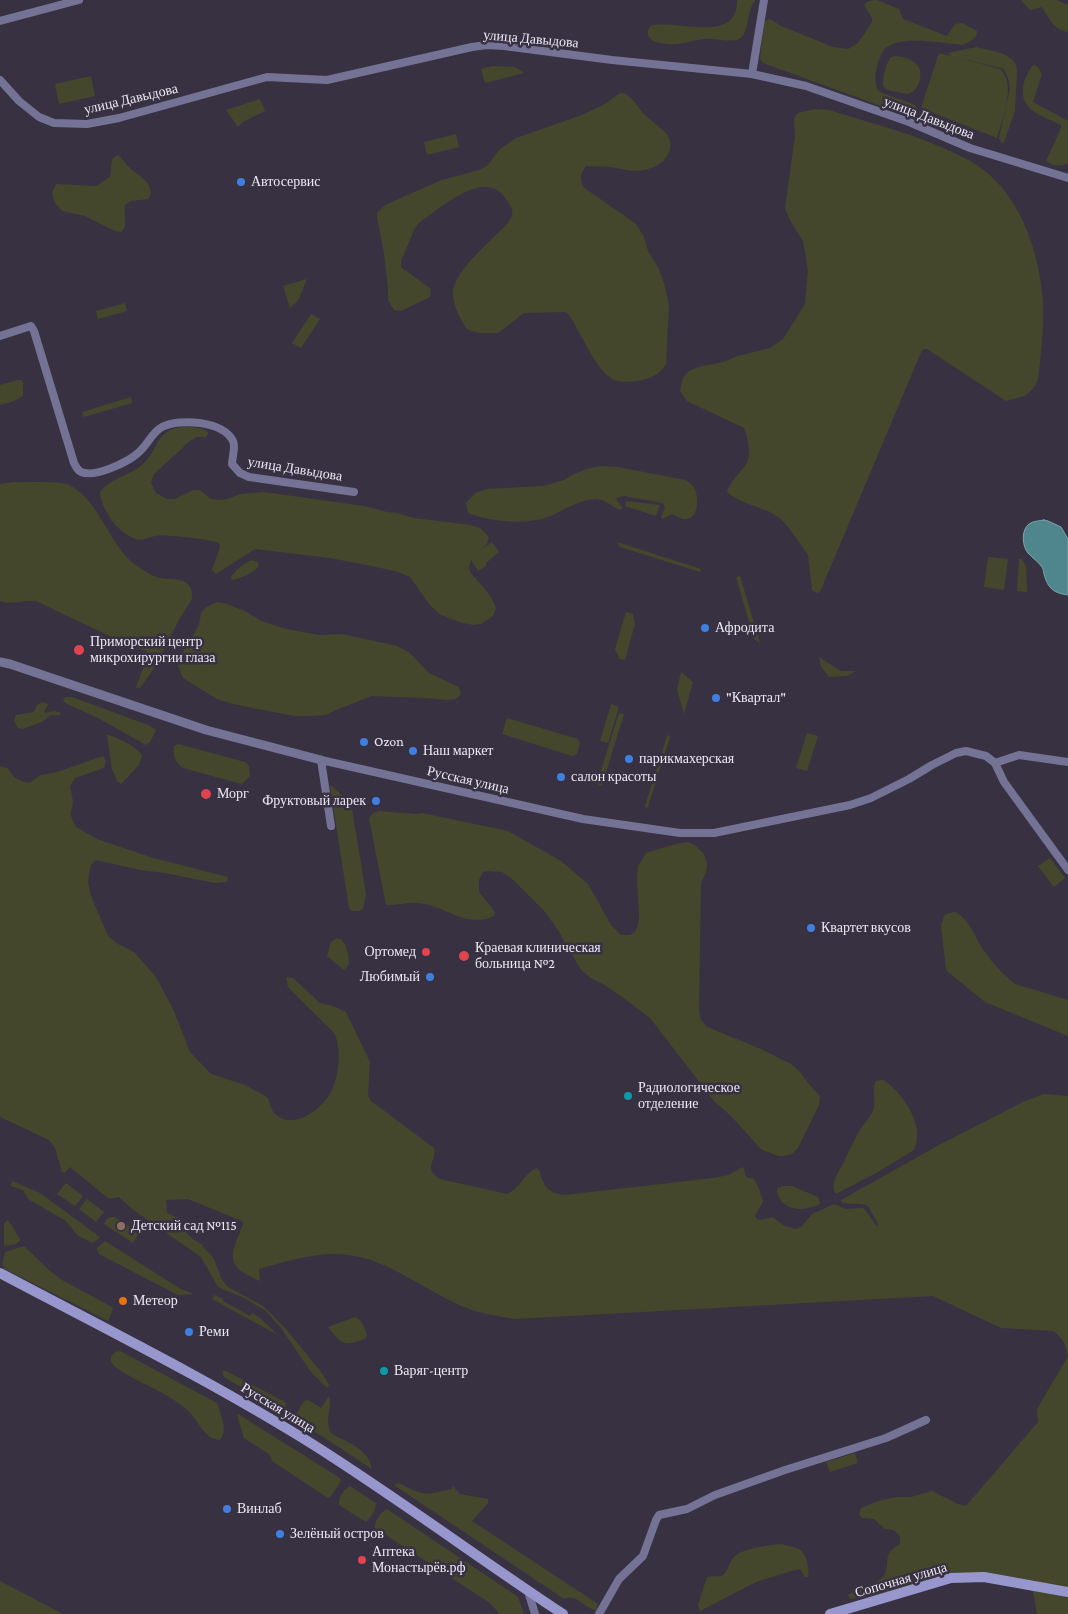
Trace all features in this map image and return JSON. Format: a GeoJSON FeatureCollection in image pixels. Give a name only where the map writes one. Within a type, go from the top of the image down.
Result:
{"type":"FeatureCollection","features":[{"type":"Feature","properties":{"kind":"main road","name":"Русская улица"},"geometry":{"type":"LineString","coordinates":[[0,1273],[221,1389],[261,1413],[368,1481],[563,1614]]}},
{"type":"Feature","properties":{"kind":"main road","name":"Сопочная улица"},"geometry":{"type":"LineString","coordinates":[[830,1614],[951,1578],[984,1577],[1068,1592]]}},
{"type":"Feature","properties":{"kind":"street"},"geometry":{"type":"LineString","coordinates":[[0,21],[79,0]]}},
{"type":"Feature","properties":{"kind":"street"},"geometry":{"type":"LineString","coordinates":[[752,74],[764,0]]}},
{"type":"Feature","properties":{"kind":"street","name":"улица Давыдова"},"geometry":{"type":"LineString","coordinates":[[0,80],[14,97],[39,117],[54,123],[87,124],[119,118],[267,77],[327,80],[487,45],[752,74],[806,86],[909,122],[970,148],[1068,178]]}},
{"type":"Feature","properties":{"kind":"street","name":"улица Давыдова"},"geometry":{"type":"LineString","coordinates":[[0,336],[31,326],[74,463],[78,470],[83,473],[94,474],[134,456],[140,452],[156,431],[163,427],[180,422],[196,422],[220,430],[230,438],[234,448],[232,464],[240,473],[354,492]]}},
{"type":"Feature","properties":{"kind":"street","name":"Русская улица"},"geometry":{"type":"LineString","coordinates":[[0,662],[19,666],[206,730],[321,760],[590,821],[680,833],[708,833],[850,805],[871,798],[950,755],[966,751],[986,756],[994,763]]}},
{"type":"Feature","properties":{"kind":"street"},"geometry":{"type":"LineString","coordinates":[[1068,762],[1019,755],[994,763],[1004,782],[1068,870]]}},
{"type":"Feature","properties":{"kind":"street"},"geometry":{"type":"LineString","coordinates":[[321,760],[331,826]]}},
{"type":"Feature","properties":{"kind":"street"},"geometry":{"type":"LineString","coordinates":[[599,1614],[619,1579],[643,1556],[659,1515],[687,1509],[715,1495],[882,1439],[926,1420]]}},
{"type":"Feature","properties":{"kind":"street"},"geometry":{"type":"LineString","coordinates":[[528,1591],[535,1614]]}},
{"type":"Feature","properties":{"kind":"shaded area"},"geometry":{"type":"Polygon","coordinates":[[[737,0],[755,0],[750,10],[746,30],[739,39],[732,41],[704,39],[673,44],[656,42],[648,36],[650,26],[661,24],[704,27],[717,26],[727,22],[735,14],[737,0]]]}},
{"type":"Feature","properties":{"kind":"shaded area"},"geometry":{"type":"Polygon","coordinates":[[[874,0],[899,9],[903,19],[947,36],[955,24],[962,23],[977,31],[974,39],[962,45],[911,41],[895,43],[883,51],[876,69],[877,87],[882,93],[915,105],[919,114],[914,118],[763,63],[760,59],[764,22],[770,19],[781,26],[833,47],[848,49],[858,43],[872,22],[872,18],[864,5],[874,0]]]}},
{"type":"Feature","properties":{"kind":"shaded area"},"geometry":{"type":"Polygon","coordinates":[[[1021,0],[1057,0],[1068,5],[1068,32],[1058,29],[1041,7],[1029,9],[1021,0]]]}},
{"type":"Feature","properties":{"kind":"shaded area"},"geometry":{"type":"Polygon","coordinates":[[[976,47],[994,51],[1006,56],[1015,63],[1017,69],[1015,111],[1004,142],[1002,143],[999,138],[1004,114],[997,138],[921,108],[939,53],[951,56],[948,53],[976,47]],[[956,57],[1000,69],[1005,76],[1007,84],[1006,105],[1010,89],[1004,69],[956,57]]]}},
{"type":"Feature","properties":{"kind":"shaded area"},"geometry":{"type":"Polygon","coordinates":[[[895,56],[912,60],[919,67],[918,85],[915,90],[908,94],[887,90],[883,86],[887,65],[890,58],[895,56]]]}},
{"type":"Feature","properties":{"kind":"shaded area"},"geometry":{"type":"Polygon","coordinates":[[[1033,65],[1037,66],[1042,74],[1033,102],[1068,121],[1068,163],[1066,164],[1054,165],[1046,161],[1061,125],[1032,110],[1024,99],[1024,82],[1033,65]]]}},
{"type":"Feature","properties":{"kind":"shaded area"},"geometry":{"type":"Polygon","coordinates":[[[493,66],[515,67],[524,73],[485,83],[481,69],[493,66]]]}},
{"type":"Feature","properties":{"kind":"shaded area"},"geometry":{"type":"Polygon","coordinates":[[[91,76],[95,96],[59,104],[55,84],[91,76]]]}},
{"type":"Feature","properties":{"kind":"shaded area"},"geometry":{"type":"Polygon","coordinates":[[[620,93],[631,98],[645,115],[665,132],[670,143],[668,154],[656,166],[640,171],[586,166],[581,176],[581,181],[583,187],[636,224],[644,237],[648,251],[658,267],[669,305],[666,364],[657,374],[637,381],[622,382],[611,378],[599,366],[571,318],[565,312],[524,313],[498,333],[480,333],[468,330],[455,307],[453,291],[456,282],[468,264],[508,223],[512,216],[512,208],[506,199],[497,190],[487,187],[463,193],[420,222],[415,228],[401,261],[401,267],[431,289],[430,297],[401,311],[394,310],[388,300],[384,253],[377,217],[377,213],[385,205],[442,180],[479,170],[487,166],[500,149],[516,138],[582,115],[605,104],[620,93]]]}},
{"type":"Feature","properties":{"kind":"shaded area"},"geometry":{"type":"Polygon","coordinates":[[[260,99],[265,111],[243,122],[238,127],[226,110],[260,99]]]}},
{"type":"Feature","properties":{"kind":"shaded area"},"geometry":{"type":"Polygon","coordinates":[[[815,109],[829,110],[937,145],[972,162],[988,174],[1003,188],[1024,224],[1032,243],[1037,263],[1043,303],[1038,379],[1029,393],[1022,397],[1006,401],[927,349],[922,350],[820,592],[816,593],[812,590],[808,555],[789,528],[781,519],[770,512],[741,501],[727,491],[749,457],[749,448],[744,428],[687,401],[680,391],[683,378],[689,371],[770,348],[783,339],[805,304],[808,270],[803,241],[785,209],[795,136],[794,119],[798,113],[815,109]]]}},
{"type":"Feature","properties":{"kind":"shaded area"},"geometry":{"type":"Polygon","coordinates":[[[456,134],[459,147],[427,155],[424,142],[456,134]]]}},
{"type":"Feature","properties":{"kind":"shaded area"},"geometry":{"type":"Polygon","coordinates":[[[118,155],[147,183],[151,190],[151,195],[148,199],[131,201],[125,205],[125,227],[121,232],[115,231],[85,216],[62,211],[55,203],[52,193],[56,184],[96,186],[110,177],[112,159],[118,155]]]}},
{"type":"Feature","properties":{"kind":"shaded area"},"geometry":{"type":"Polygon","coordinates":[[[307,279],[298,301],[290,308],[283,286],[307,279]]]}},
{"type":"Feature","properties":{"kind":"shaded area"},"geometry":{"type":"Polygon","coordinates":[[[125,303],[127,311],[98,319],[96,311],[125,303]]]}},
{"type":"Feature","properties":{"kind":"shaded area"},"geometry":{"type":"Polygon","coordinates":[[[311,314],[320,319],[301,348],[292,343],[311,314]]]}},
{"type":"Feature","properties":{"kind":"shaded area"},"geometry":{"type":"Polygon","coordinates":[[[18,380],[23,382],[23,396],[0,405],[0,385],[18,380]]]}},
{"type":"Feature","properties":{"kind":"shaded area"},"geometry":{"type":"Polygon","coordinates":[[[131,397],[132,403],[84,417],[82,412],[131,397]]]}},
{"type":"Feature","properties":{"kind":"shaded area"},"geometry":{"type":"Polygon","coordinates":[[[180,427],[198,428],[205,430],[208,434],[206,437],[197,437],[190,441],[154,474],[151,483],[156,493],[167,499],[175,499],[194,490],[200,490],[211,499],[219,500],[241,494],[264,492],[364,506],[414,518],[480,528],[489,537],[487,544],[480,550],[492,542],[499,552],[486,563],[486,566],[478,571],[471,560],[469,567],[470,572],[489,594],[494,603],[496,608],[493,616],[481,624],[474,625],[462,623],[439,614],[429,604],[410,577],[395,571],[330,558],[255,549],[216,574],[212,570],[220,547],[217,542],[176,536],[155,536],[141,540],[123,532],[107,513],[100,492],[110,483],[135,470],[145,462],[161,437],[180,427]]]}},
{"type":"Feature","properties":{"kind":"shaded area"},"geometry":{"type":"Polygon","coordinates":[[[602,466],[618,467],[685,480],[692,485],[696,492],[696,510],[687,519],[672,514],[662,519],[665,507],[663,503],[624,496],[616,499],[622,507],[621,510],[603,500],[591,499],[533,521],[511,522],[488,519],[468,513],[466,503],[475,493],[487,489],[543,486],[564,480],[590,468],[602,466]]]}},
{"type":"Feature","properties":{"kind":"shaded area"},"geometry":{"type":"Polygon","coordinates":[[[52,482],[71,486],[89,501],[117,544],[133,563],[156,577],[180,580],[189,585],[192,591],[192,599],[155,667],[140,688],[136,687],[148,652],[118,640],[36,601],[9,603],[0,601],[0,484],[52,482]]]}},
{"type":"Feature","properties":{"kind":"shaded area"},"geometry":{"type":"Polygon","coordinates":[[[626,501],[660,505],[656,516],[625,506],[626,501]]]}},
{"type":"Feature","properties":{"kind":"shaded area"},"geometry":{"type":"Polygon","coordinates":[[[1044,520],[1061,527],[1068,539],[1068,595],[1059,593],[1050,587],[1042,567],[1028,553],[1024,546],[1023,538],[1026,527],[1032,522],[1044,520]]]}},
{"type":"Feature","properties":{"kind":"shaded area"},"geometry":{"type":"Polygon","coordinates":[[[617,542],[701,569],[700,572],[620,547],[617,542]]]}},
{"type":"Feature","properties":{"kind":"shaded area"},"geometry":{"type":"Polygon","coordinates":[[[988,557],[1008,559],[1004,590],[984,587],[988,557]]]}},
{"type":"Feature","properties":{"kind":"shaded area"},"geometry":{"type":"Polygon","coordinates":[[[1019,559],[1022,559],[1026,566],[1027,592],[1017,591],[1019,559]]]}},
{"type":"Feature","properties":{"kind":"shaded area"},"geometry":{"type":"Polygon","coordinates":[[[252,560],[258,562],[259,566],[246,575],[232,580],[231,577],[238,569],[252,560]]]}},
{"type":"Feature","properties":{"kind":"shaded area"},"geometry":{"type":"Polygon","coordinates":[[[740,576],[760,643],[754,639],[736,577],[740,576]]]}},
{"type":"Feature","properties":{"kind":"shaded area"},"geometry":{"type":"Polygon","coordinates":[[[217,602],[227,604],[247,612],[261,621],[286,629],[319,635],[342,634],[397,646],[410,653],[429,673],[459,687],[461,694],[456,699],[447,700],[372,696],[326,715],[312,716],[294,716],[217,699],[183,678],[178,666],[180,658],[199,625],[201,613],[205,608],[217,602]]]}},
{"type":"Feature","properties":{"kind":"shaded area"},"geometry":{"type":"Polygon","coordinates":[[[626,612],[633,614],[635,624],[625,660],[620,659],[615,649],[626,612]]]}},
{"type":"Feature","properties":{"kind":"shaded area"},"geometry":{"type":"Polygon","coordinates":[[[819,657],[841,671],[856,671],[847,676],[829,677],[821,667],[819,657]]]}},
{"type":"Feature","properties":{"kind":"shaded area"},"geometry":{"type":"Polygon","coordinates":[[[681,672],[693,682],[684,714],[677,690],[681,672]]]}},
{"type":"Feature","properties":{"kind":"shaded area"},"geometry":{"type":"Polygon","coordinates":[[[65,697],[72,697],[148,725],[156,730],[150,742],[146,745],[98,718],[65,703],[63,699],[65,697]]]}},
{"type":"Feature","properties":{"kind":"shaded area"},"geometry":{"type":"Polygon","coordinates":[[[43,702],[48,704],[45,713],[54,711],[59,712],[61,715],[50,715],[42,722],[22,729],[18,728],[14,721],[16,715],[34,712],[37,705],[43,702]]]}},
{"type":"Feature","properties":{"kind":"shaded area"},"geometry":{"type":"Polygon","coordinates":[[[611,704],[619,707],[608,743],[600,741],[611,704]]]}},
{"type":"Feature","properties":{"kind":"shaded area"},"geometry":{"type":"Polygon","coordinates":[[[619,713],[624,714],[602,785],[600,786],[597,783],[619,713]]]}},
{"type":"Feature","properties":{"kind":"shaded area"},"geometry":{"type":"Polygon","coordinates":[[[507,718],[578,739],[580,743],[577,754],[572,756],[502,734],[507,718]]]}},
{"type":"Feature","properties":{"kind":"shaded area"},"geometry":{"type":"Polygon","coordinates":[[[807,733],[818,736],[807,771],[796,768],[807,733]]]}},
{"type":"Feature","properties":{"kind":"shaded area"},"geometry":{"type":"Polygon","coordinates":[[[107,735],[137,749],[142,756],[139,765],[121,784],[117,781],[112,769],[107,735]]]}},
{"type":"Feature","properties":{"kind":"shaded area"},"geometry":{"type":"Polygon","coordinates":[[[669,735],[670,737],[648,807],[646,808],[645,806],[667,736],[669,735]]]}},
{"type":"Feature","properties":{"kind":"shaded area"},"geometry":{"type":"Polygon","coordinates":[[[178,744],[245,762],[249,766],[250,776],[242,784],[183,768],[178,764],[174,756],[174,746],[178,744]]]}},
{"type":"Feature","properties":{"kind":"shaded area"},"geometry":{"type":"Polygon","coordinates":[[[103,756],[106,761],[104,768],[75,778],[70,786],[73,803],[70,814],[76,827],[97,839],[153,858],[228,877],[227,882],[215,883],[96,860],[91,865],[89,873],[88,883],[91,896],[108,936],[118,944],[134,952],[156,977],[173,1009],[190,1052],[211,1074],[245,1085],[267,1097],[273,1112],[282,1119],[298,1119],[314,1111],[326,1099],[334,1086],[339,1054],[338,1046],[334,1033],[288,987],[286,977],[293,978],[320,1003],[346,1012],[370,1062],[368,1095],[371,1101],[434,1148],[431,1168],[440,1179],[507,1194],[512,1192],[529,1173],[537,1168],[548,1189],[554,1193],[565,1195],[713,1178],[729,1175],[743,1167],[746,1177],[754,1179],[763,1201],[755,1216],[757,1219],[773,1217],[783,1225],[795,1229],[801,1227],[812,1214],[834,1204],[846,1209],[863,1208],[877,1227],[878,1224],[868,1206],[842,1203],[841,1200],[939,1145],[1023,1102],[1044,1094],[1068,1096],[1068,1356],[1064,1342],[1054,1331],[1001,1328],[933,1296],[515,1319],[466,1308],[392,1269],[349,1255],[326,1254],[292,1260],[259,1269],[260,1281],[240,1270],[233,1258],[235,1244],[243,1224],[242,1221],[188,1199],[166,1200],[167,1213],[182,1219],[186,1232],[203,1245],[213,1257],[222,1280],[228,1287],[263,1306],[286,1329],[321,1372],[329,1385],[327,1388],[311,1372],[281,1328],[266,1311],[244,1298],[218,1287],[201,1257],[132,1209],[119,1197],[109,1199],[70,1167],[65,1173],[62,1172],[55,1148],[49,1140],[0,1117],[0,766],[7,768],[15,778],[29,783],[41,775],[57,772],[103,756]]]}},
{"type":"Feature","properties":{"kind":"shaded area"},"geometry":{"type":"Polygon","coordinates":[[[331,785],[351,803],[366,894],[363,909],[359,911],[351,911],[349,908],[331,785]]]}},
{"type":"Feature","properties":{"kind":"shaded area"},"geometry":{"type":"Polygon","coordinates":[[[379,811],[422,813],[508,831],[561,861],[588,884],[611,925],[621,935],[630,935],[635,932],[638,925],[638,866],[646,853],[688,842],[695,845],[704,854],[707,864],[701,883],[699,1011],[701,1020],[707,1027],[761,1049],[791,1064],[820,1096],[819,1105],[798,1148],[792,1154],[784,1156],[762,1150],[731,1116],[714,1101],[650,1018],[581,970],[558,930],[545,912],[511,878],[502,872],[483,872],[479,880],[479,892],[495,912],[494,916],[484,919],[464,918],[418,903],[386,905],[369,818],[373,813],[379,811]]]}},
{"type":"Feature","properties":{"kind":"shaded area"},"geometry":{"type":"Polygon","coordinates":[[[1050,858],[1065,878],[1054,887],[1038,866],[1050,858]]]}},
{"type":"Feature","properties":{"kind":"shaded area"},"geometry":{"type":"Polygon","coordinates":[[[955,912],[965,919],[981,947],[1015,984],[1068,1000],[1068,1036],[985,1002],[948,972],[946,969],[941,925],[945,914],[955,912]]]}},
{"type":"Feature","properties":{"kind":"shaded area"},"geometry":{"type":"Polygon","coordinates":[[[337,938],[343,941],[348,954],[349,964],[344,970],[327,956],[331,942],[337,938]]]}},
{"type":"Feature","properties":{"kind":"shaded area"},"geometry":{"type":"Polygon","coordinates":[[[883,1080],[902,1097],[912,1114],[917,1130],[914,1150],[836,1194],[834,1182],[857,1135],[873,1111],[876,1081],[883,1080]]]}},
{"type":"Feature","properties":{"kind":"shaded area"},"geometry":{"type":"Polygon","coordinates":[[[12,1181],[40,1193],[100,1237],[93,1243],[78,1236],[66,1221],[28,1199],[23,1190],[11,1186],[12,1181]]]}},
{"type":"Feature","properties":{"kind":"shaded area"},"geometry":{"type":"Polygon","coordinates":[[[66,1183],[83,1196],[75,1206],[57,1194],[66,1183]]]}},
{"type":"Feature","properties":{"kind":"shaded area"},"geometry":{"type":"Polygon","coordinates":[[[792,1186],[818,1197],[820,1203],[803,1209],[790,1207],[780,1200],[777,1192],[777,1188],[792,1186]]]}},
{"type":"Feature","properties":{"kind":"shaded area"},"geometry":{"type":"Polygon","coordinates":[[[87,1199],[104,1212],[96,1222],[79,1209],[87,1199]]]}},
{"type":"Feature","properties":{"kind":"shaded area"},"geometry":{"type":"Polygon","coordinates":[[[111,1217],[115,1217],[139,1233],[133,1243],[104,1224],[111,1217]]]}},
{"type":"Feature","properties":{"kind":"shaded area"},"geometry":{"type":"Polygon","coordinates":[[[8,1220],[20,1241],[16,1244],[4,1246],[4,1223],[8,1220]]]}},
{"type":"Feature","properties":{"kind":"shaded area"},"geometry":{"type":"Polygon","coordinates":[[[105,1241],[179,1288],[194,1294],[178,1295],[99,1254],[97,1248],[105,1241]]]}},
{"type":"Feature","properties":{"kind":"shaded area"},"geometry":{"type":"Polygon","coordinates":[[[24,1246],[62,1280],[112,1307],[113,1309],[108,1321],[5,1269],[2,1265],[5,1252],[24,1246]]]}},
{"type":"Feature","properties":{"kind":"shaded area"},"geometry":{"type":"Polygon","coordinates":[[[214,1295],[250,1316],[252,1313],[260,1318],[276,1334],[212,1299],[214,1295]]]}},
{"type":"Feature","properties":{"kind":"shaded area"},"geometry":{"type":"Polygon","coordinates":[[[355,1317],[363,1325],[367,1335],[366,1338],[353,1343],[344,1343],[328,1327],[355,1317]]]}},
{"type":"Feature","properties":{"kind":"shaded area"},"geometry":{"type":"Polygon","coordinates":[[[120,1351],[217,1403],[224,1427],[223,1436],[220,1440],[214,1439],[205,1433],[191,1414],[179,1403],[114,1366],[111,1362],[111,1356],[115,1352],[120,1351]]]}},
{"type":"Feature","properties":{"kind":"shaded area"},"geometry":{"type":"Polygon","coordinates":[[[1068,1356],[1068,1614],[1037,1614],[1031,1588],[1025,1583],[1003,1576],[975,1573],[943,1575],[899,1590],[850,1599],[848,1595],[875,1583],[883,1577],[890,1552],[900,1544],[900,1537],[894,1530],[885,1529],[874,1519],[862,1518],[859,1514],[861,1508],[878,1501],[896,1497],[911,1497],[932,1491],[966,1506],[1038,1422],[1037,1409],[1068,1356]]]}},
{"type":"Feature","properties":{"kind":"shaded area"},"geometry":{"type":"Polygon","coordinates":[[[222,1371],[226,1371],[285,1402],[286,1407],[284,1411],[280,1411],[224,1377],[222,1371]]]}},
{"type":"Feature","properties":{"kind":"shaded area"},"geometry":{"type":"Polygon","coordinates":[[[329,1396],[329,1429],[332,1434],[362,1451],[367,1456],[372,1469],[294,1418],[304,1401],[308,1400],[321,1408],[329,1396]]]}},
{"type":"Feature","properties":{"kind":"shaded area"},"geometry":{"type":"Polygon","coordinates":[[[238,1414],[340,1478],[341,1481],[331,1496],[328,1498],[272,1461],[269,1454],[244,1438],[238,1414]]]}},
{"type":"Feature","properties":{"kind":"shaded area"},"geometry":{"type":"Polygon","coordinates":[[[855,1453],[858,1463],[830,1472],[826,1462],[855,1453]]]}},
{"type":"Feature","properties":{"kind":"shaded area"},"geometry":{"type":"Polygon","coordinates":[[[399,1483],[425,1494],[452,1489],[453,1486],[460,1494],[488,1499],[488,1503],[472,1521],[598,1604],[596,1610],[573,1598],[564,1599],[394,1485],[399,1483]]]}},
{"type":"Feature","properties":{"kind":"shaded area"},"geometry":{"type":"Polygon","coordinates":[[[350,1486],[376,1503],[373,1514],[366,1522],[339,1505],[342,1494],[350,1486]]]}},
{"type":"Feature","properties":{"kind":"shaded area"},"geometry":{"type":"Polygon","coordinates":[[[387,1509],[518,1597],[524,1614],[500,1614],[490,1603],[375,1528],[378,1517],[387,1509]]]}},
{"type":"Feature","properties":{"kind":"shaded area"},"geometry":{"type":"Polygon","coordinates":[[[782,1544],[799,1549],[804,1554],[807,1562],[808,1577],[805,1577],[801,1570],[798,1569],[756,1582],[700,1611],[698,1605],[707,1577],[723,1575],[733,1558],[742,1552],[782,1544]]]}},
{"type":"Feature","properties":{"kind":"shaded area"},"geometry":{"type":"Polygon","coordinates":[[[0,1581],[63,1614],[0,1614],[0,1581]]]}},
{"type":"Feature","properties":{"kind":"place","name":"Автосервис"},"geometry":{"type":"Point","coordinates":[241,182]}},
{"type":"Feature","properties":{"kind":"place","name":"Афродита"},"geometry":{"type":"Point","coordinates":[705,628]}},
{"type":"Feature","properties":{"kind":"place","name":"Приморский центр микрохирургии глаза"},"geometry":{"type":"Point","coordinates":[79,650]}},
{"type":"Feature","properties":{"kind":"place","name":"\"Квартал\""},"geometry":{"type":"Point","coordinates":[716,698]}},
{"type":"Feature","properties":{"kind":"place","name":"Ozon"},"geometry":{"type":"Point","coordinates":[364,742]}},
{"type":"Feature","properties":{"kind":"place","name":"Наш маркет"},"geometry":{"type":"Point","coordinates":[413,751]}},
{"type":"Feature","properties":{"kind":"place","name":"парикмахерская"},"geometry":{"type":"Point","coordinates":[629,759]}},
{"type":"Feature","properties":{"kind":"place","name":"салон красоты"},"geometry":{"type":"Point","coordinates":[561,777]}},
{"type":"Feature","properties":{"kind":"place","name":"Морг"},"geometry":{"type":"Point","coordinates":[206,794]}},
{"type":"Feature","properties":{"kind":"place","name":"Фруктовый ларек"},"geometry":{"type":"Point","coordinates":[376,801]}},
{"type":"Feature","properties":{"kind":"place","name":"Квартет вкусов"},"geometry":{"type":"Point","coordinates":[811,928]}},
{"type":"Feature","properties":{"kind":"place","name":"Ортомед"},"geometry":{"type":"Point","coordinates":[426,952]}},
{"type":"Feature","properties":{"kind":"place","name":"Краевая клиническая больница №2"},"geometry":{"type":"Point","coordinates":[464,956]}},
{"type":"Feature","properties":{"kind":"place","name":"Любимый"},"geometry":{"type":"Point","coordinates":[430,977]}},
{"type":"Feature","properties":{"kind":"place","name":"Радиологическое отделение"},"geometry":{"type":"Point","coordinates":[628,1096]}},
{"type":"Feature","properties":{"kind":"place","name":"Детский сад №115"},"geometry":{"type":"Point","coordinates":[121,1226]}},
{"type":"Feature","properties":{"kind":"place","name":"Метеор"},"geometry":{"type":"Point","coordinates":[123,1301]}},
{"type":"Feature","properties":{"kind":"place","name":"Реми"},"geometry":{"type":"Point","coordinates":[189,1332]}},
{"type":"Feature","properties":{"kind":"place","name":"Варяг-центр"},"geometry":{"type":"Point","coordinates":[384,1371]}},
{"type":"Feature","properties":{"kind":"place","name":"Винлаб"},"geometry":{"type":"Point","coordinates":[227,1509]}},
{"type":"Feature","properties":{"kind":"place","name":"Зелёный остров"},"geometry":{"type":"Point","coordinates":[280,1534]}},
{"type":"Feature","properties":{"kind":"place","name":"Аптека Монастырёв.рф"},"geometry":{"type":"Point","coordinates":[362,1560]}}]}
